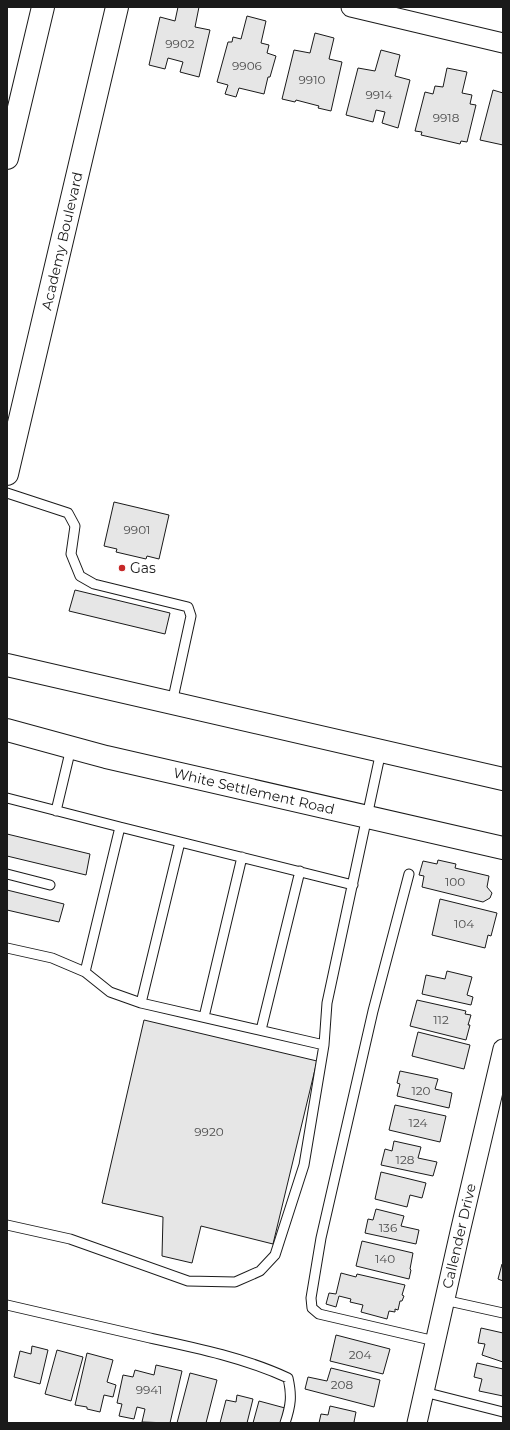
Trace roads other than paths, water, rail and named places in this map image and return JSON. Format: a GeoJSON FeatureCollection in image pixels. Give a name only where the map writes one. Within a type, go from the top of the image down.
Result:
{"type":"FeatureCollection","features":[{"type":"Feature","properties":{"kind":"main road"},"geometry":{"type":"LineString","coordinates":[[7,158],[43,7]]}},
{"type":"Feature","properties":{"kind":"main road","name":"Academy Boulevard"},"geometry":{"type":"LineString","coordinates":[[7,474],[117,7]]}},
{"type":"Feature","properties":{"kind":"main road"},"geometry":{"type":"LineString","coordinates":[[7,665],[503,779]]}},
{"type":"Feature","properties":{"kind":"main road","name":"White Settlement Road"},"geometry":{"type":"LineString","coordinates":[[7,730],[106,757],[503,848]]}},
{"type":"Feature","properties":{"kind":"street"},"geometry":{"type":"LineString","coordinates":[[351,7],[503,43]]}},
{"type":"Feature","properties":{"kind":"street","name":"Callender Drive"},"geometry":{"type":"LineString","coordinates":[[417,1423],[444,1300],[503,1049]]}},
{"type":"Feature","properties":{"kind":"lane"},"geometry":{"type":"LineString","coordinates":[[7,492],[68,513],[75,526],[71,554],[80,576],[89,582],[188,607],[192,616],[172,703]]}},
{"type":"Feature","properties":{"kind":"lane"},"geometry":{"type":"LineString","coordinates":[[56,810],[71,748]]}},
{"type":"Feature","properties":{"kind":"lane"},"geometry":{"type":"LineString","coordinates":[[7,1225],[70,1239],[188,1281],[234,1282],[260,1271],[275,1255],[304,1165],[324,1045],[327,1003],[381,751]]}},
{"type":"Feature","properties":{"kind":"lane"},"geometry":{"type":"LineString","coordinates":[[7,798],[353,885]]}},
{"type":"Feature","properties":{"kind":"lane"},"geometry":{"type":"LineString","coordinates":[[85,972],[120,827]]}},
{"type":"Feature","properties":{"kind":"lane"},"geometry":{"type":"LineString","coordinates":[[141,1002],[180,842]]}},
{"type":"Feature","properties":{"kind":"lane"},"geometry":{"type":"LineString","coordinates":[[204,1017],[242,857]]}},
{"type":"Feature","properties":{"kind":"lane"},"geometry":{"type":"LineString","coordinates":[[261,1030],[300,871]]}},
{"type":"Feature","properties":{"kind":"lane"},"geometry":{"type":"LineString","coordinates":[[7,874],[50,885]]}},
{"type":"Feature","properties":{"kind":"lane"},"geometry":{"type":"LineString","coordinates":[[409,874],[373,1012],[321,1238],[311,1298],[312,1308],[319,1314],[435,1341]]}},
{"type":"Feature","properties":{"kind":"lane"},"geometry":{"type":"LineString","coordinates":[[7,948],[52,958],[85,972],[110,992],[141,1002],[324,1045]]}},
{"type":"Feature","properties":{"kind":"lane"},"geometry":{"type":"LineString","coordinates":[[444,1300],[503,1313]]}},
{"type":"Feature","properties":{"kind":"lane"},"geometry":{"type":"LineString","coordinates":[[7,1305],[183,1345],[247,1361],[276,1372],[288,1378],[292,1392],[285,1423]]}},
{"type":"Feature","properties":{"kind":"lane"},"geometry":{"type":"LineString","coordinates":[[424,1392],[503,1412]]}},
{"type":"Feature","properties":{"kind":"place","name":"Gas"},"geometry":{"type":"Point","coordinates":[122,568]}}]}
